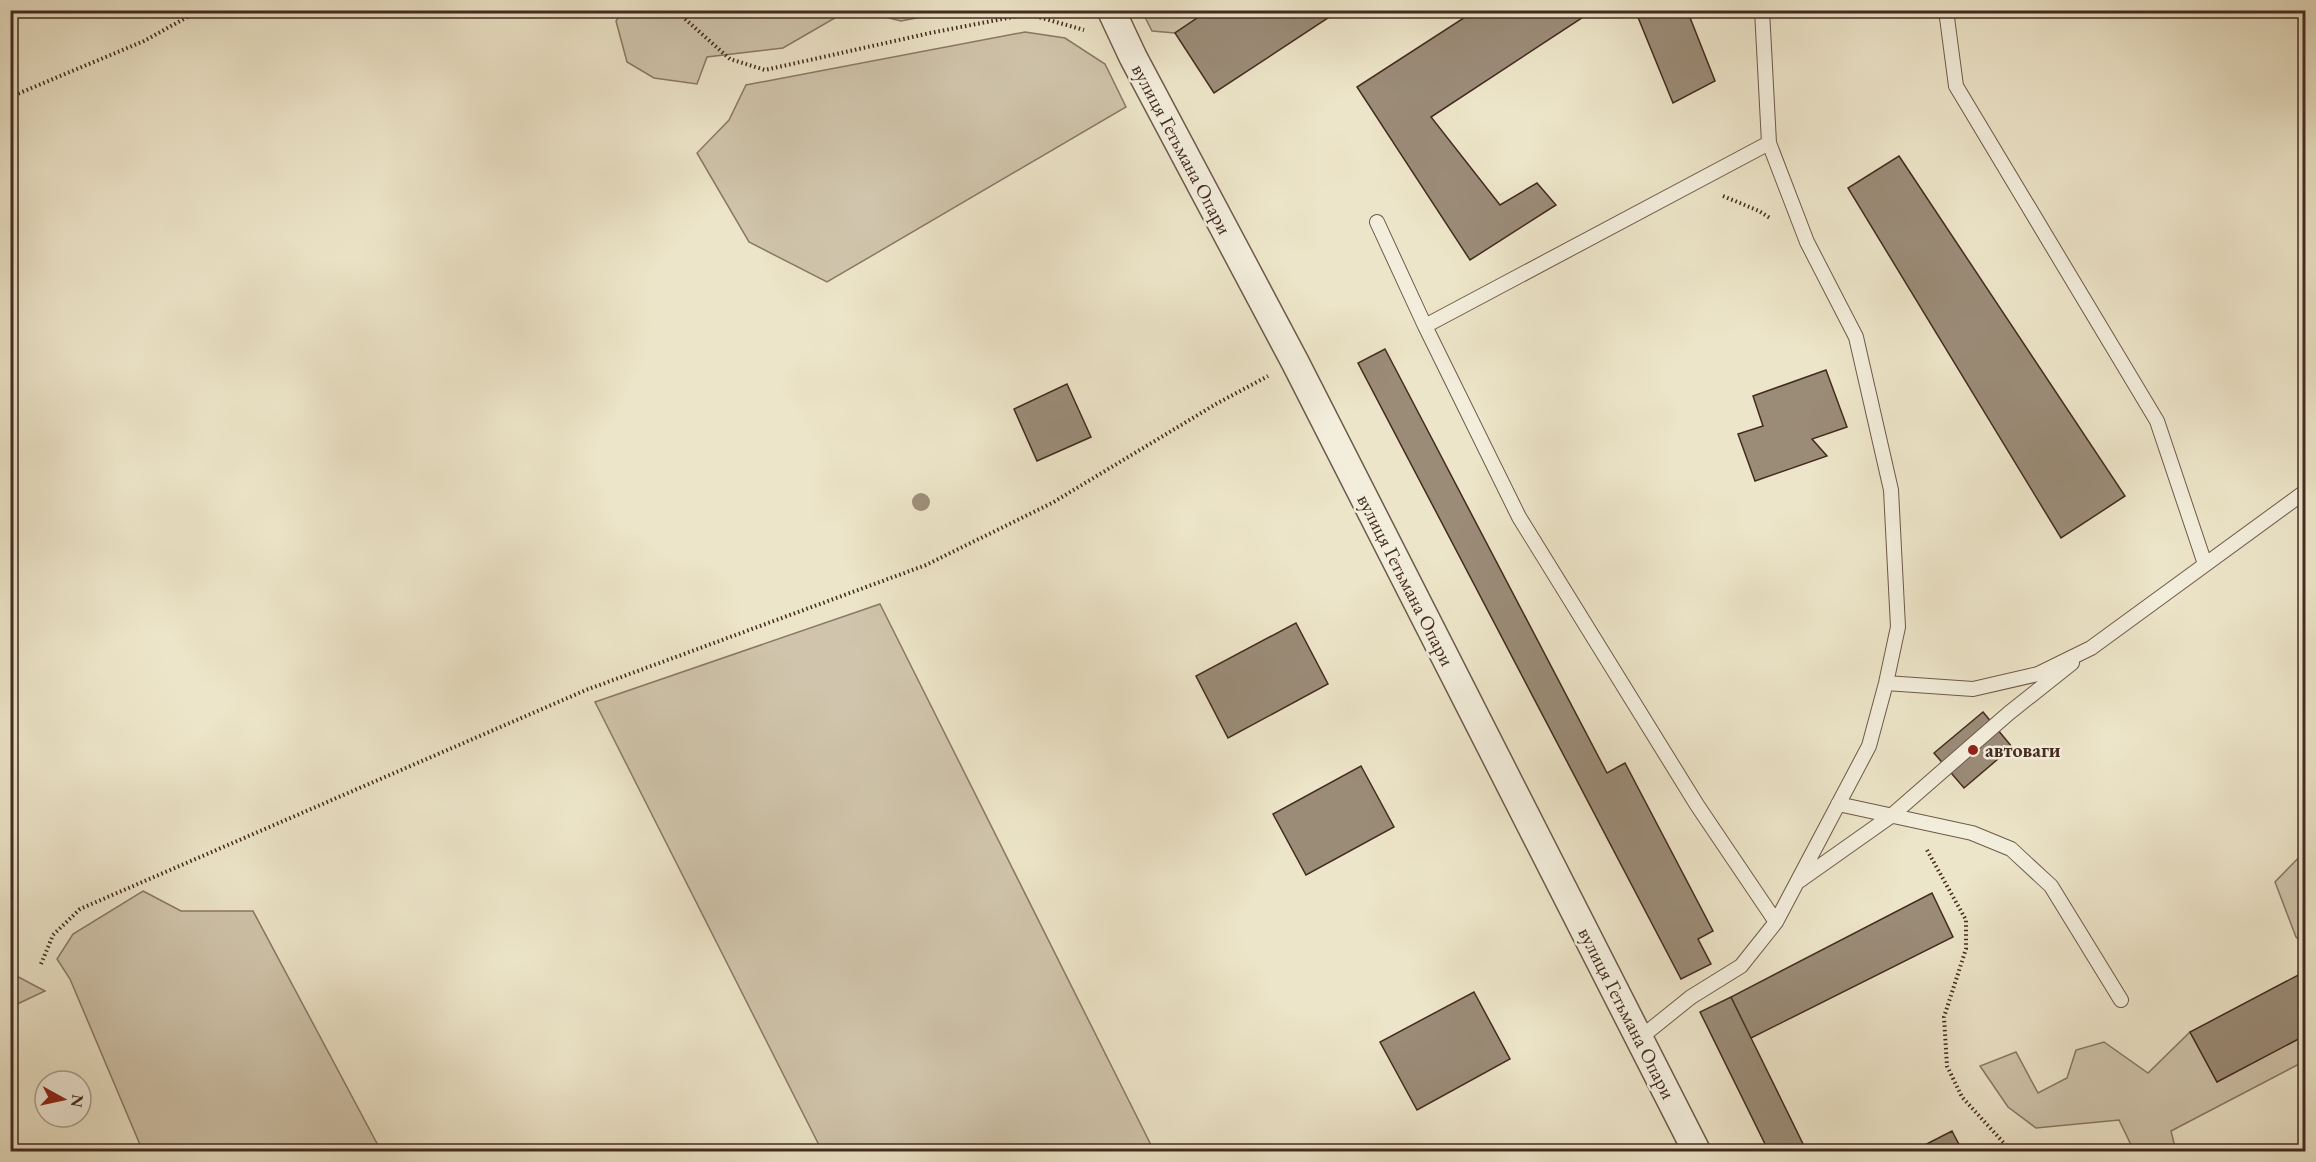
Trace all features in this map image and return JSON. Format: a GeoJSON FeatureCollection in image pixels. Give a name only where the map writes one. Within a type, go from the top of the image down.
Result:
{"type":"FeatureCollection","features":[{"type":"Feature","properties":{"kind":"street","name":"вулиця Гетьмана Опари"},"geometry":{"type":"LineString","coordinates":[[1112,10],[1133,57],[1295,362],[1697,1152]]}},
{"type":"Feature","properties":{"kind":"lane"},"geometry":{"type":"LineString","coordinates":[[1640,1038],[1691,997],[1741,966],[1776,922],[1869,746],[1898,627],[1891,490],[1856,337],[1807,242],[1768,143],[1762,10]]}},
{"type":"Feature","properties":{"kind":"lane"},"geometry":{"type":"LineString","coordinates":[[1946,10],[1956,86],[2157,421],[2205,564]]}},
{"type":"Feature","properties":{"kind":"lane"},"geometry":{"type":"LineString","coordinates":[[1425,326],[1768,143]]}},
{"type":"Feature","properties":{"kind":"lane"},"geometry":{"type":"LineString","coordinates":[[1377,222],[1425,326],[1519,517],[1697,805],[1776,922]]}},
{"type":"Feature","properties":{"kind":"lane"},"geometry":{"type":"LineString","coordinates":[[1797,882],[1891,816],[2009,713],[2091,648],[2306,491]]}},
{"type":"Feature","properties":{"kind":"lane"},"geometry":{"type":"LineString","coordinates":[[1886,683],[1973,690],[2038,674],[2091,648]]}},
{"type":"Feature","properties":{"kind":"lane"},"geometry":{"type":"LineString","coordinates":[[1838,804],[1971,833],[2011,849],[2051,886],[2121,1000]]}},
{"type":"Feature","properties":{"kind":"path"},"geometry":{"type":"LineString","coordinates":[[10,97],[144,41],[200,10]]}},
{"type":"Feature","properties":{"kind":"path"},"geometry":{"type":"LineString","coordinates":[[675,10],[730,59],[765,70],[930,33],[1028,14],[1083,29],[1133,57]]}},
{"type":"Feature","properties":{"kind":"path"},"geometry":{"type":"LineString","coordinates":[[1677,192],[1720,195],[1759,211],[1807,242]]}},
{"type":"Feature","properties":{"kind":"path"},"geometry":{"type":"LineString","coordinates":[[41,964],[53,935],[80,909],[586,690],[926,565],[1052,503],[1216,404],[1295,362]]}},
{"type":"Feature","properties":{"kind":"path"},"geometry":{"type":"LineString","coordinates":[[1911,820],[1966,920],[1966,949],[1944,1017],[1947,1065],[1962,1097],[2012,1152]]}},
{"type":"Feature","properties":{"kind":"shaded area"},"geometry":{"type":"Polygon","coordinates":[[[622,11],[847,11],[783,48],[707,57],[697,84],[654,78],[627,62],[616,21],[622,11]]]}},
{"type":"Feature","properties":{"kind":"shaded area"},"geometry":{"type":"Polygon","coordinates":[[[860,11],[952,11],[901,21],[860,11]]]}},
{"type":"Feature","properties":{"kind":"shaded area"},"geometry":{"type":"Polygon","coordinates":[[[1142,11],[1209,11],[1175,33],[1152,31],[1142,11]]]}},
{"type":"Feature","properties":{"kind":"shaded area"},"geometry":{"type":"Polygon","coordinates":[[[1025,32],[1065,38],[1105,64],[1126,107],[827,282],[749,242],[697,153],[729,120],[746,85],[1025,32]]]}},
{"type":"Feature","properties":{"kind":"shaded area"},"geometry":{"type":"Polygon","coordinates":[[[880,604],[1154,1151],[822,1151],[595,702],[880,604]]]}},
{"type":"Feature","properties":{"kind":"shaded area"},"geometry":{"type":"Polygon","coordinates":[[[2305,851],[2305,945],[2296,937],[2275,882],[2305,851]]]}},
{"type":"Feature","properties":{"kind":"shaded area"},"geometry":{"type":"Polygon","coordinates":[[[143,891],[181,911],[253,911],[381,1151],[130,1151],[141,1147],[70,979],[57,959],[73,934],[143,891]]]}},
{"type":"Feature","properties":{"kind":"shaded area"},"geometry":{"type":"Polygon","coordinates":[[[11,973],[45,991],[11,1007],[11,973]]]}},
{"type":"Feature","properties":{"kind":"shaded area"},"geometry":{"type":"Polygon","coordinates":[[[2190,1032],[2217,1082],[2305,1035],[2305,1061],[2171,1131],[2176,1151],[2134,1151],[2119,1120],[2036,1128],[2008,1107],[1980,1066],[2016,1052],[2038,1093],[2067,1078],[2076,1050],[2104,1042],[2148,1073],[2190,1032]]]}},
{"type":"Feature","properties":{"kind":"building"},"geometry":{"type":"Polygon","coordinates":[[[1209,10],[1340,10],[1214,93],[1175,33],[1209,10]]]}},
{"type":"Feature","properties":{"kind":"building"},"geometry":{"type":"Polygon","coordinates":[[[1476,10],[1594,10],[1431,117],[1500,205],[1537,183],[1556,205],[1470,260],[1357,87],[1476,10]]]}},
{"type":"Feature","properties":{"kind":"building"},"geometry":{"type":"Polygon","coordinates":[[[1635,10],[1687,10],[1715,81],[1673,103],[1635,10]]]}},
{"type":"Feature","properties":{"kind":"building"},"geometry":{"type":"Polygon","coordinates":[[[1899,156],[2125,496],[2061,538],[1848,188],[1899,156]]]}},
{"type":"Feature","properties":{"kind":"building"},"geometry":{"type":"Polygon","coordinates":[[[1385,349],[1607,773],[1625,763],[1713,931],[1698,939],[1711,964],[1681,979],[1358,363],[1385,349]]]}},
{"type":"Feature","properties":{"kind":"building"},"geometry":{"type":"Polygon","coordinates":[[[1826,370],[1847,427],[1812,439],[1827,456],[1755,481],[1738,434],[1763,426],[1753,396],[1826,370]]]}},
{"type":"Feature","properties":{"kind":"building"},"geometry":{"type":"Polygon","coordinates":[[[1067,384],[1091,437],[1037,461],[1014,409],[1067,384]]]}},
{"type":"Feature","properties":{"kind":"building"},"geometry":{"type":"Polygon","coordinates":[[[1296,623],[1328,684],[1228,738],[1196,676],[1296,623]]]}},
{"type":"Feature","properties":{"kind":"building","name":"автоваги"},"geometry":{"type":"Polygon","coordinates":[[[1983,712],[2012,747],[1964,788],[1934,753],[1983,712]]]}},
{"type":"Feature","properties":{"kind":"building"},"geometry":{"type":"Polygon","coordinates":[[[1361,766],[1394,827],[1306,875],[1273,814],[1361,766]]]}},
{"type":"Feature","properties":{"kind":"building"},"geometry":{"type":"Polygon","coordinates":[[[1932,893],[1953,937],[1751,1038],[1731,997],[1932,893]]]}},
{"type":"Feature","properties":{"kind":"building"},"geometry":{"type":"Polygon","coordinates":[[[2306,971],[2306,1035],[2217,1082],[2190,1032],[2306,971]]]}},
{"type":"Feature","properties":{"kind":"building"},"geometry":{"type":"Polygon","coordinates":[[[1474,992],[1510,1059],[1417,1110],[1380,1042],[1474,992]]]}},
{"type":"Feature","properties":{"kind":"building"},"geometry":{"type":"Polygon","coordinates":[[[1731,997],[1807,1152],[1769,1152],[1700,1012],[1731,997]]]}},
{"type":"Feature","properties":{"kind":"building"},"geometry":{"type":"Polygon","coordinates":[[[1952,1131],[1963,1152],[1911,1152],[1952,1131]]]}},
{"type":"Feature","properties":{"kind":"place","name":"автоваги"},"geometry":{"type":"Point","coordinates":[1973,750]}}]}
